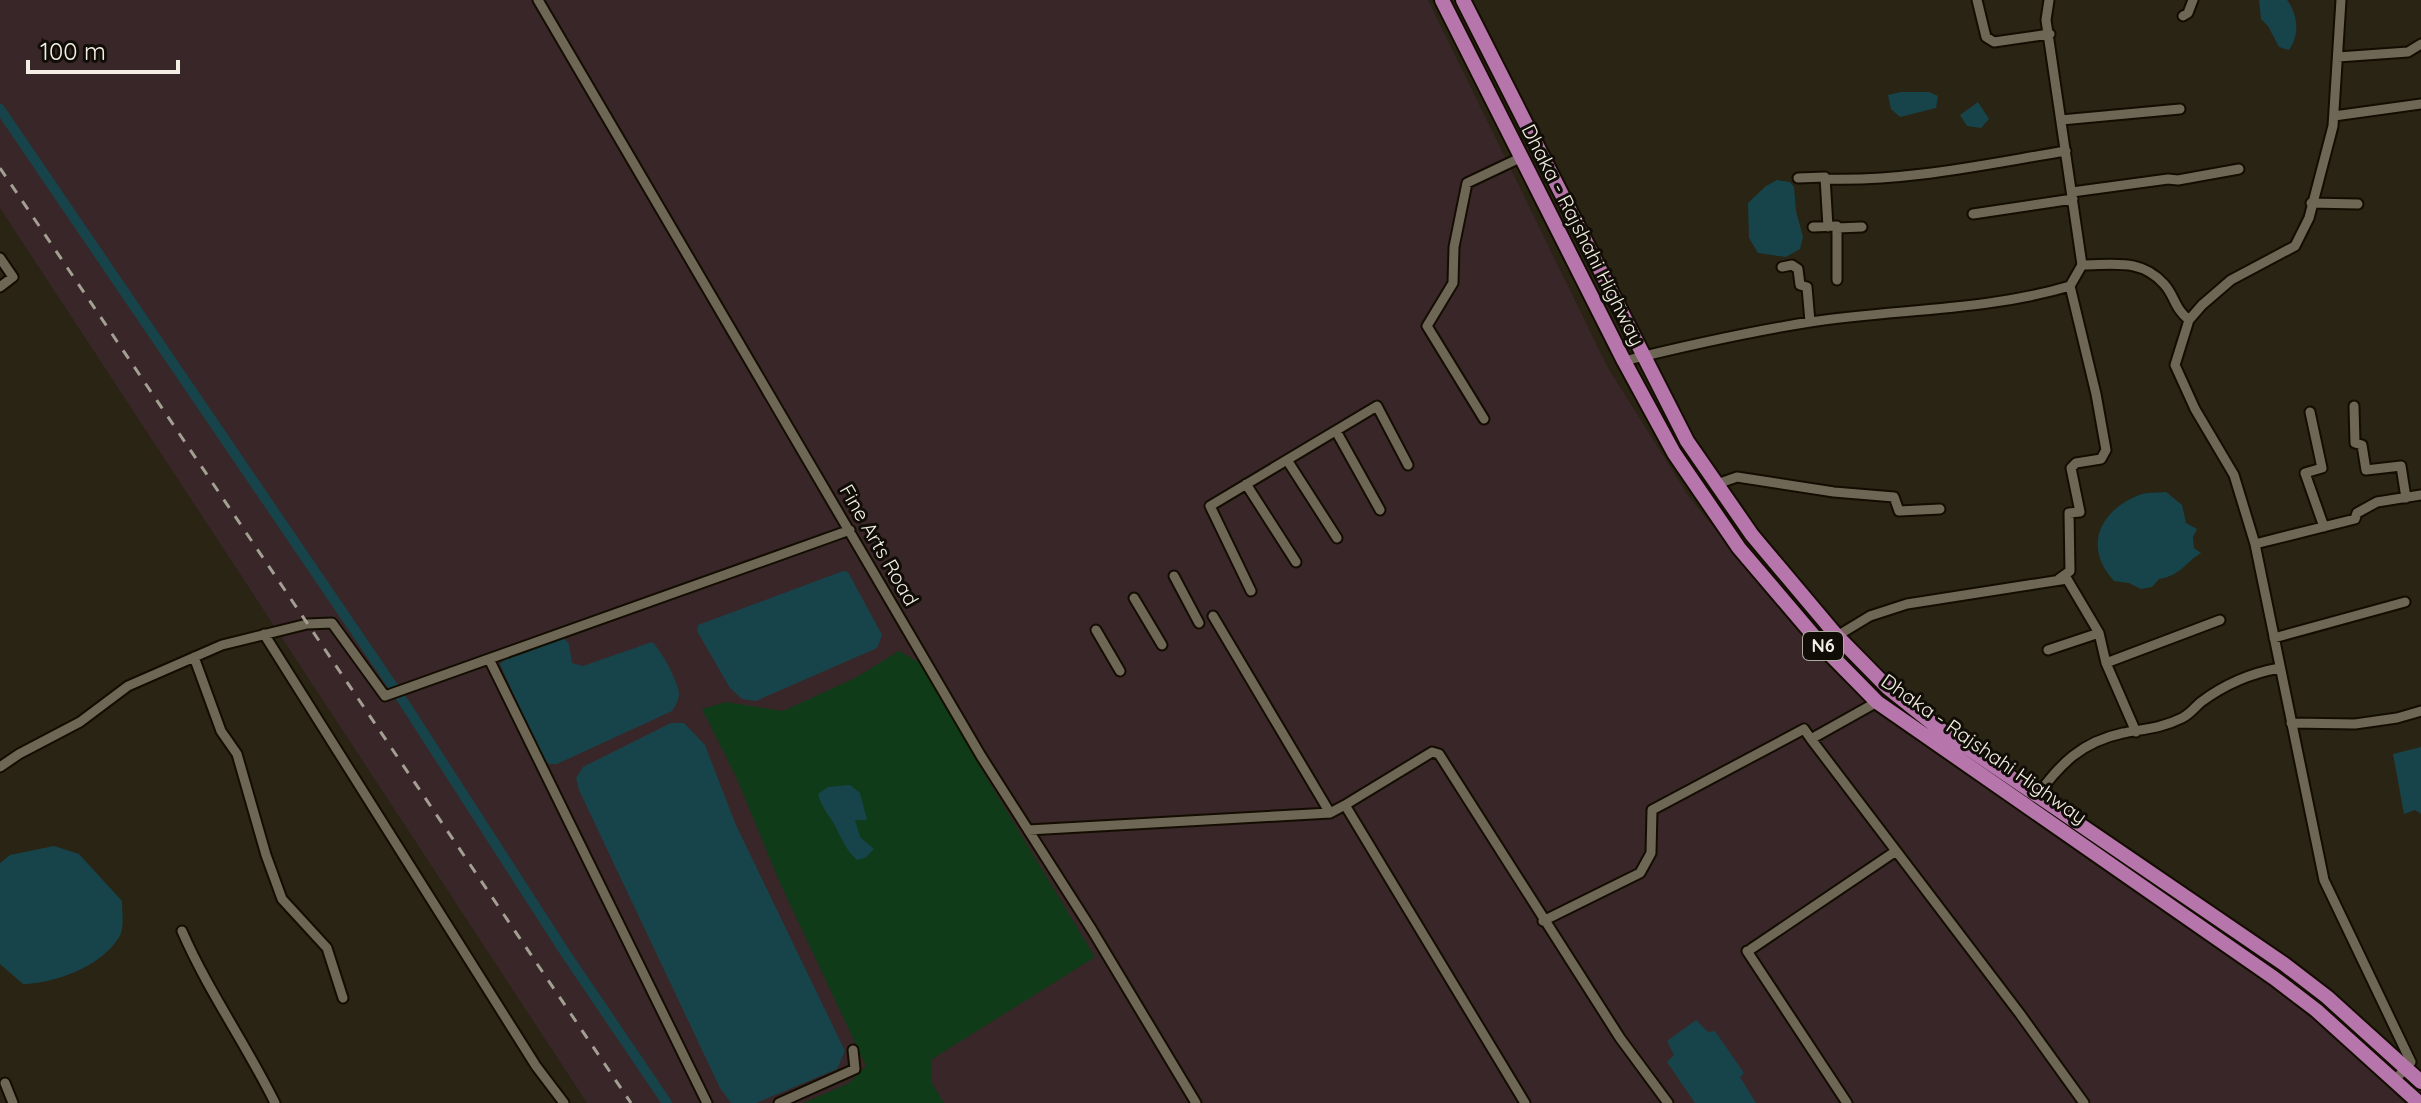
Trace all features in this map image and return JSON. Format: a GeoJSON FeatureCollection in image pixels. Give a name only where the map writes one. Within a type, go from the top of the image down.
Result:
{"type":"FeatureCollection","features":[{"type":"Feature","properties":{"kind":"highway","name":"Dhaka - Rajshahi Highway"},"geometry":{"type":"LineString","coordinates":[[1442,0],[1624,361],[1674,453],[1739,548],[1825,649],[1877,702],[2284,964],[2327,997],[2421,1082]]}},
{"type":"Feature","properties":{"kind":"highway","name":"Dhaka - Rajshahi Highway"},"geometry":{"type":"LineString","coordinates":[[1463,0],[1687,441],[1752,535],[1837,636],[1888,688],[2034,801],[2316,1010],[2419,1103]]}},
{"type":"Feature","properties":{"kind":"street","name":"Fine Arts Road"},"geometry":{"type":"LineString","coordinates":[[538,0],[1028,830],[1196,1103]]}},
{"type":"Feature","properties":{"kind":"street"},"geometry":{"type":"LineString","coordinates":[[1977,0],[1986,37],[1994,42],[2050,34]]}},
{"type":"Feature","properties":{"kind":"street"},"geometry":{"type":"LineString","coordinates":[[1624,361],[1810,322],[1940,309],[2049,293],[2070,286],[2082,265],[2046,20],[2049,0]]}},
{"type":"Feature","properties":{"kind":"street"},"geometry":{"type":"LineString","coordinates":[[2183,16],[2188,13],[2193,0]]}},
{"type":"Feature","properties":{"kind":"street"},"geometry":{"type":"LineString","coordinates":[[2341,0],[2334,116],[2309,218],[2295,246],[2231,280],[2189,320],[2175,365],[2195,409],[2234,475],[2255,544],[2324,880],[2411,1062],[2395,1080]]}},
{"type":"Feature","properties":{"kind":"street"},"geometry":{"type":"LineString","coordinates":[[2338,57],[2408,52],[2421,44]]}},
{"type":"Feature","properties":{"kind":"street"},"geometry":{"type":"LineString","coordinates":[[2334,116],[2421,104]]}},
{"type":"Feature","properties":{"kind":"street"},"geometry":{"type":"LineString","coordinates":[[2061,120],[2180,109]]}},
{"type":"Feature","properties":{"kind":"street"},"geometry":{"type":"LineString","coordinates":[[1798,178],[1864,180],[1915,175],[2066,151]]}},
{"type":"Feature","properties":{"kind":"street"},"geometry":{"type":"LineString","coordinates":[[1484,419],[1427,326],[1453,283],[1454,247],[1467,183],[1522,157]]}},
{"type":"Feature","properties":{"kind":"street"},"geometry":{"type":"LineString","coordinates":[[1973,214],[2239,169]]}},
{"type":"Feature","properties":{"kind":"street"},"geometry":{"type":"LineString","coordinates":[[1825,179],[1837,280]]}},
{"type":"Feature","properties":{"kind":"street"},"geometry":{"type":"LineString","coordinates":[[2311,203],[2358,204]]}},
{"type":"Feature","properties":{"kind":"street"},"geometry":{"type":"LineString","coordinates":[[1813,227],[1862,227]]}},
{"type":"Feature","properties":{"kind":"street"},"geometry":{"type":"LineString","coordinates":[[0,258],[13,277],[0,287]]}},
{"type":"Feature","properties":{"kind":"street"},"geometry":{"type":"LineString","coordinates":[[2082,265],[2138,264],[2165,285],[2177,310],[2189,320]]}},
{"type":"Feature","properties":{"kind":"street"},"geometry":{"type":"LineString","coordinates":[[1782,267],[1792,265],[1798,269],[1800,285],[1807,287],[1810,322]]}},
{"type":"Feature","properties":{"kind":"street"},"geometry":{"type":"LineString","coordinates":[[2059,579],[2070,571],[2069,513],[2080,512],[2071,468],[2076,463],[2101,459],[2106,450],[2070,286]]}},
{"type":"Feature","properties":{"kind":"street"},"geometry":{"type":"LineString","coordinates":[[1251,591],[1210,506],[1377,406],[1408,465]]}},
{"type":"Feature","properties":{"kind":"street"},"geometry":{"type":"LineString","coordinates":[[2354,406],[2355,443],[2362,445],[2366,470],[2401,466],[2406,498]]}},
{"type":"Feature","properties":{"kind":"street"},"geometry":{"type":"LineString","coordinates":[[2310,412],[2322,468],[2305,473],[2324,527]]}},
{"type":"Feature","properties":{"kind":"street"},"geometry":{"type":"LineString","coordinates":[[1336,431],[1380,510]]}},
{"type":"Feature","properties":{"kind":"street"},"geometry":{"type":"LineString","coordinates":[[1287,460],[1337,538]]}},
{"type":"Feature","properties":{"kind":"street"},"geometry":{"type":"LineString","coordinates":[[1717,484],[1737,477],[1834,492],[1894,497],[1899,511],[1940,509]]}},
{"type":"Feature","properties":{"kind":"street"},"geometry":{"type":"LineString","coordinates":[[1246,484],[1296,562]]}},
{"type":"Feature","properties":{"kind":"street"},"geometry":{"type":"LineString","coordinates":[[2255,544],[2355,519],[2367,505],[2421,495]]}},
{"type":"Feature","properties":{"kind":"street"},"geometry":{"type":"LineString","coordinates":[[0,767],[80,722],[128,686],[222,645],[307,624],[332,623],[385,696],[850,530]]}},
{"type":"Feature","properties":{"kind":"street"},"geometry":{"type":"LineString","coordinates":[[1174,576],[1199,623]]}},
{"type":"Feature","properties":{"kind":"street"},"geometry":{"type":"LineString","coordinates":[[1837,636],[1870,616],[1907,604],[2067,579],[2099,633],[2106,663],[2136,732]]}},
{"type":"Feature","properties":{"kind":"street"},"geometry":{"type":"LineString","coordinates":[[1134,598],[1162,645]]}},
{"type":"Feature","properties":{"kind":"street"},"geometry":{"type":"LineString","coordinates":[[2274,638],[2405,602]]}},
{"type":"Feature","properties":{"kind":"street"},"geometry":{"type":"LineString","coordinates":[[1213,616],[1330,813]]}},
{"type":"Feature","properties":{"kind":"street"},"geometry":{"type":"LineString","coordinates":[[2106,663],[2220,620]]}},
{"type":"Feature","properties":{"kind":"street"},"geometry":{"type":"LineString","coordinates":[[1096,630],[1120,671]]}},
{"type":"Feature","properties":{"kind":"street"},"geometry":{"type":"LineString","coordinates":[[2048,650],[2099,633]]}},
{"type":"Feature","properties":{"kind":"street"},"geometry":{"type":"LineString","coordinates":[[264,634],[536,1066],[564,1103]]}},
{"type":"Feature","properties":{"kind":"street"},"geometry":{"type":"LineString","coordinates":[[194,657],[221,731],[237,754],[282,899],[327,948],[343,998]]}},
{"type":"Feature","properties":{"kind":"street"},"geometry":{"type":"LineString","coordinates":[[489,659],[707,1103]]}},
{"type":"Feature","properties":{"kind":"street"},"geometry":{"type":"LineString","coordinates":[[2034,801],[2059,766],[2077,752],[2111,736],[2155,729],[2180,719],[2235,681],[2260,671],[2280,668]]}},
{"type":"Feature","properties":{"kind":"street"},"geometry":{"type":"LineString","coordinates":[[1811,739],[1877,702]]}},
{"type":"Feature","properties":{"kind":"street"},"geometry":{"type":"LineString","coordinates":[[2291,723],[2366,723],[2421,711]]}},
{"type":"Feature","properties":{"kind":"street"},"geometry":{"type":"LineString","coordinates":[[1543,921],[1640,873],[1651,853],[1652,810],[1804,729],[2084,1103]]}},
{"type":"Feature","properties":{"kind":"street"},"geometry":{"type":"LineString","coordinates":[[1028,830],[1330,813],[1436,752],[1620,1038],[1668,1103]]}},
{"type":"Feature","properties":{"kind":"street"},"geometry":{"type":"LineString","coordinates":[[1345,805],[1525,1103]]}},
{"type":"Feature","properties":{"kind":"street"},"geometry":{"type":"LineString","coordinates":[[1847,1103],[1749,950],[1896,851]]}},
{"type":"Feature","properties":{"kind":"street"},"geometry":{"type":"LineString","coordinates":[[182,931],[202,975],[275,1103]]}},
{"type":"Feature","properties":{"kind":"street"},"geometry":{"type":"LineString","coordinates":[[779,1103],[855,1069],[853,1050]]}},
{"type":"Feature","properties":{"kind":"street"},"geometry":{"type":"LineString","coordinates":[[5,1083],[13,1103]]}},
{"type":"Feature","properties":{"kind":"shaded area"},"geometry":{"type":"Polygon","coordinates":[[[0,0],[1428,0],[1608,368],[1689,497],[1823,661],[1870,706],[2291,996],[2350,1046],[2404,1103],[587,1103],[0,208],[0,0]]]}},
{"type":"Feature","properties":{"kind":"green space"},"geometry":{"type":"Polygon","coordinates":[[[899,651],[924,665],[980,767],[1095,957],[932,1059],[931,1082],[944,1103],[803,1103],[849,1083],[866,1066],[779,881],[737,779],[702,709],[726,702],[783,711],[855,678],[899,651]]]}},
{"type":"Feature","properties":{"kind":"water"},"geometry":{"type":"Polygon","coordinates":[[[2259,0],[2287,0],[2291,6],[2296,31],[2289,50],[2279,47],[2261,19],[2259,0]]]}},
{"type":"Feature","properties":{"kind":"water"},"geometry":{"type":"Polygon","coordinates":[[[1929,92],[1938,96],[1936,108],[1900,117],[1891,109],[1888,95],[1929,92]]]}},
{"type":"Feature","properties":{"kind":"water"},"geometry":{"type":"Polygon","coordinates":[[[1978,102],[1989,119],[1981,128],[1967,126],[1960,115],[1978,102]]]}},
{"type":"Feature","properties":{"kind":"water"},"geometry":{"type":"Polygon","coordinates":[[[1777,180],[1790,182],[1794,187],[1803,237],[1800,249],[1786,257],[1758,253],[1749,238],[1748,203],[1777,180]]]}},
{"type":"Feature","properties":{"kind":"water"},"geometry":{"type":"Polygon","coordinates":[[[2166,492],[2182,505],[2186,523],[2197,529],[2193,537],[2194,548],[2201,553],[2177,572],[2159,579],[2152,587],[2141,589],[2114,581],[2099,555],[2100,530],[2106,519],[2115,509],[2142,494],[2166,492]]]}},
{"type":"Feature","properties":{"kind":"water"},"geometry":{"type":"Polygon","coordinates":[[[843,571],[848,572],[882,635],[877,648],[756,701],[742,699],[730,688],[697,631],[698,625],[843,571]]]}},
{"type":"Feature","properties":{"kind":"water"},"geometry":{"type":"Polygon","coordinates":[[[564,638],[569,644],[572,663],[583,666],[652,642],[664,658],[678,688],[676,705],[672,711],[557,764],[549,764],[542,758],[500,664],[505,659],[564,638]]]}},
{"type":"Feature","properties":{"kind":"water"},"geometry":{"type":"Polygon","coordinates":[[[671,723],[684,723],[705,745],[735,823],[845,1051],[837,1069],[756,1103],[731,1103],[720,1088],[576,778],[583,767],[671,723]]]}},
{"type":"Feature","properties":{"kind":"water"},"geometry":{"type":"Polygon","coordinates":[[[2421,747],[2421,814],[2415,810],[2404,814],[2393,754],[2421,747]]]}},
{"type":"Feature","properties":{"kind":"water"},"geometry":{"type":"Polygon","coordinates":[[[850,785],[860,793],[867,820],[855,820],[860,837],[874,849],[865,858],[857,860],[818,794],[828,787],[850,785]]]}},
{"type":"Feature","properties":{"kind":"water"},"geometry":{"type":"Polygon","coordinates":[[[54,846],[79,854],[122,901],[122,931],[100,958],[76,972],[23,984],[0,964],[0,863],[10,855],[54,846]]]}},
{"type":"Feature","properties":{"kind":"water"},"geometry":{"type":"Polygon","coordinates":[[[1696,1020],[1708,1032],[1715,1031],[1744,1073],[1740,1077],[1756,1103],[1695,1103],[1667,1062],[1674,1055],[1667,1041],[1696,1020]]]}},
{"type":"Feature","properties":{"kind":"waterway"},"geometry":{"type":"LineString","coordinates":[[0,109],[405,704],[566,954],[667,1103]]}},
{"type":"Feature","properties":{"kind":"railway"},"geometry":{"type":"LineString","coordinates":[[0,168],[631,1103]]}}]}
